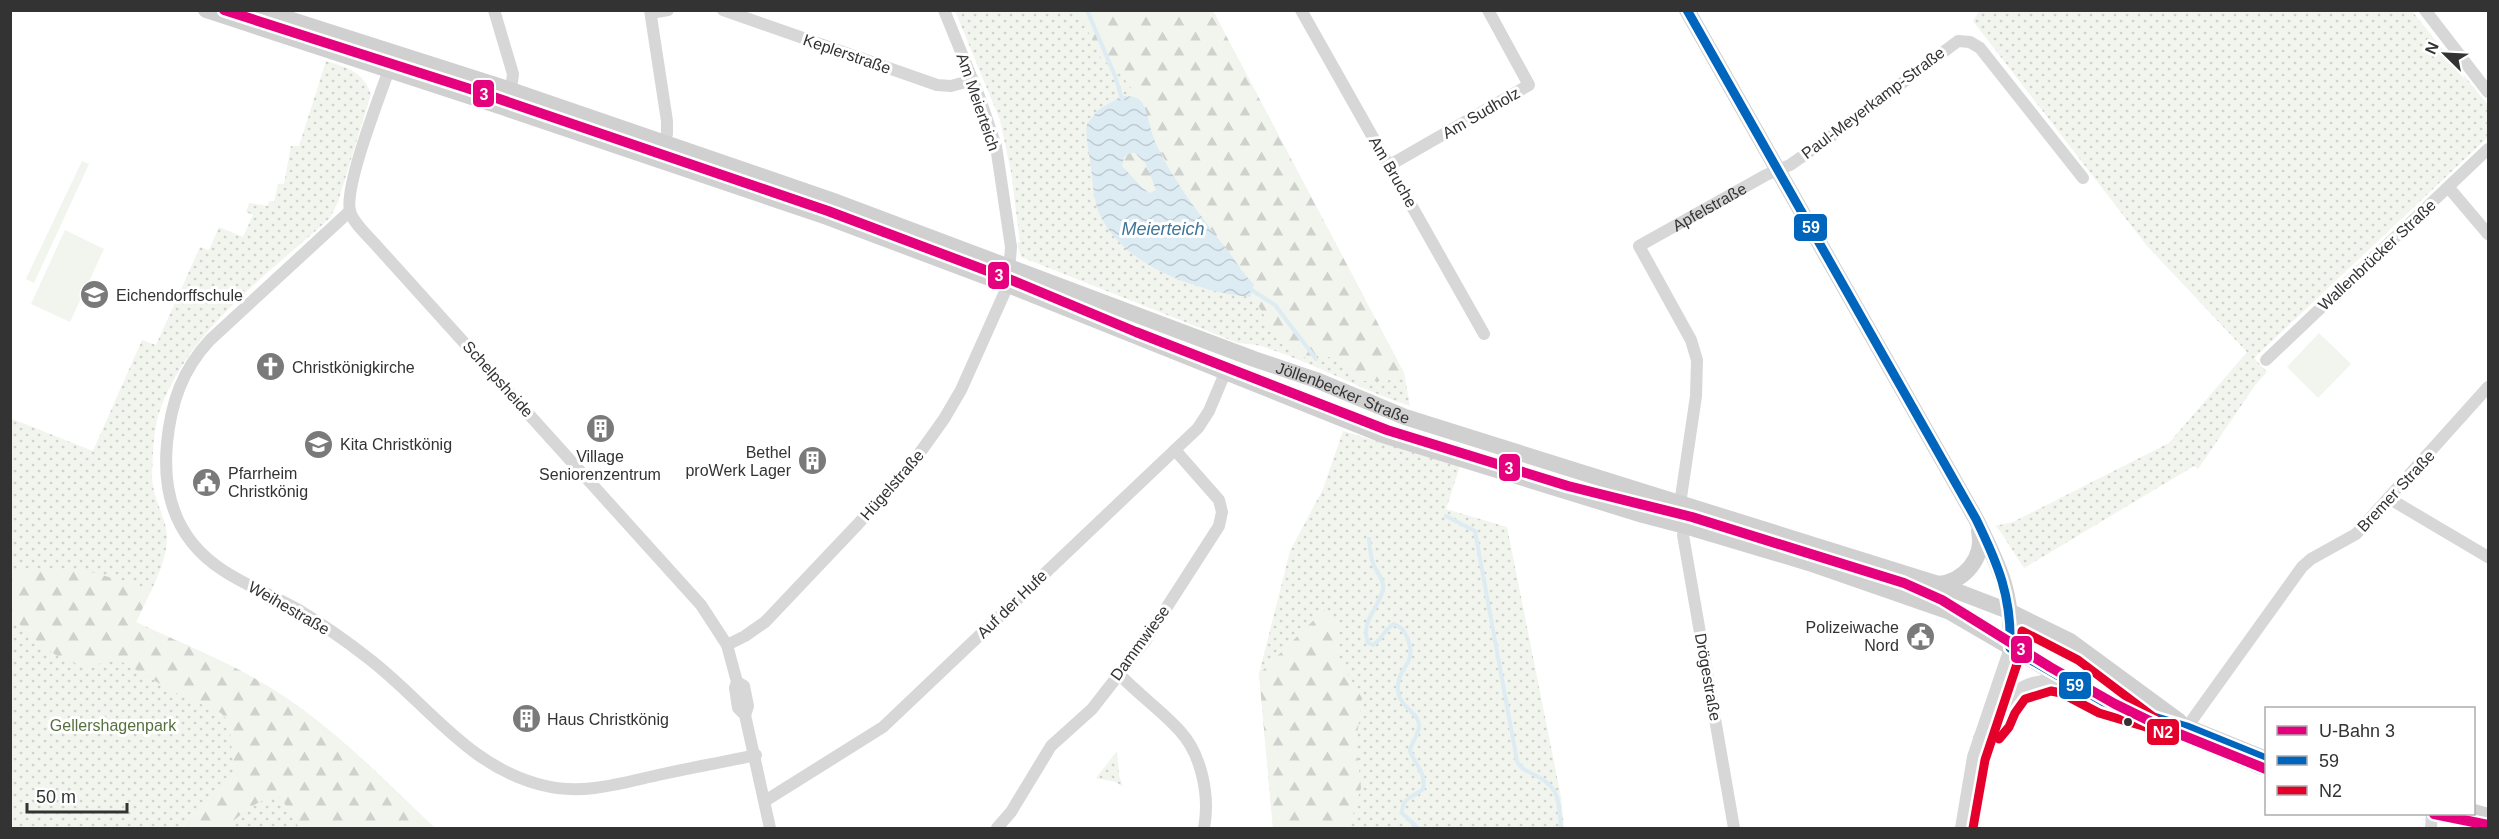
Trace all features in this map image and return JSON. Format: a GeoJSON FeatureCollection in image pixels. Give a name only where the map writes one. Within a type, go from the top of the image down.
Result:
{"type":"FeatureCollection","features":[{"type":"Feature","properties":{"kind":"main road","name":"Jöllenbecker Straße"},"geometry":{"type":"LineString","coordinates":[[206,10],[827,217],[1008,285],[1403,442],[1809,563],[1950,612],[2104,702],[2187,727],[2265,759]]}},
{"type":"Feature","properties":{"kind":"main road","name":"Jöllenbecker Straße"},"geometry":{"type":"LineString","coordinates":[[261,10],[511,90],[831,200],[1254,359],[1316,380],[1405,417],[1938,584],[2011,612],[2084,650],[2187,727]]}},
{"type":"Feature","properties":{"kind":"main road"},"geometry":{"type":"LineString","coordinates":[[1687,10],[1976,519],[2006,584],[2011,612],[2010,648]]}},
{"type":"Feature","properties":{"kind":"main road"},"geometry":{"type":"LineString","coordinates":[[1938,584],[1960,577],[1979,553],[1980,536],[1976,519]]}},
{"type":"Feature","properties":{"kind":"street"},"geometry":{"type":"LineString","coordinates":[[494,10],[513,80],[505,108]]}},
{"type":"Feature","properties":{"kind":"street"},"geometry":{"type":"LineString","coordinates":[[658,159],[668,127],[650,12],[668,10]]}},
{"type":"Feature","properties":{"kind":"street","name":"Keplerstraße"},"geometry":{"type":"LineString","coordinates":[[723,10],[937,86],[951,86],[973,80]]}},
{"type":"Feature","properties":{"kind":"street","name":"Am Meierteich"},"geometry":{"type":"LineString","coordinates":[[944,10],[973,80],[996,146],[1011,247],[1011,267]]}},
{"type":"Feature","properties":{"kind":"street","name":"Am Bruche"},"geometry":{"type":"LineString","coordinates":[[1301,10],[1484,334]]}},
{"type":"Feature","properties":{"kind":"street","name":"Am Sudholz"},"geometry":{"type":"LineString","coordinates":[[1390,165],[1529,85],[1488,10]]}},
{"type":"Feature","properties":{"kind":"street"},"geometry":{"type":"LineString","coordinates":[[2425,10],[2488,92]]}},
{"type":"Feature","properties":{"kind":"street","name":"Paul-Meyerkamp-Straße"},"geometry":{"type":"LineString","coordinates":[[1779,170],[1833,135],[1950,45],[1965,41],[1980,48],[2083,178]]}},
{"type":"Feature","properties":{"kind":"street"},"geometry":{"type":"LineString","coordinates":[[350,211],[353,177],[394,52]]}},
{"type":"Feature","properties":{"kind":"street","name":"Wallenbrücker Straße"},"geometry":{"type":"LineString","coordinates":[[2266,360],[2488,149]]}},
{"type":"Feature","properties":{"kind":"street","name":"Apfelstraße"},"geometry":{"type":"LineString","coordinates":[[1680,504],[1696,396],[1697,360],[1688,334],[1639,246],[1766,175],[1779,170]]}},
{"type":"Feature","properties":{"kind":"street"},"geometry":{"type":"LineString","coordinates":[[2449,188],[2488,234]]}},
{"type":"Feature","properties":{"kind":"street","name":"Schelpsheide"},"geometry":{"type":"LineString","coordinates":[[350,211],[375,244],[701,605],[727,645],[737,682],[744,686],[748,706],[745,715],[756,756],[770,828]]}},
{"type":"Feature","properties":{"kind":"street","name":"Weihestraße"},"geometry":{"type":"LineString","coordinates":[[350,211],[216,333],[196,355],[179,385],[168,437],[166,484],[172,508],[190,540],[225,572],[297,610],[365,656],[467,748],[497,767],[530,782],[561,789],[594,788],[756,756]]}},
{"type":"Feature","properties":{"kind":"street"},"geometry":{"type":"LineString","coordinates":[[1008,285],[1011,267]]}},
{"type":"Feature","properties":{"kind":"street","name":"Hügelstraße"},"geometry":{"type":"LineString","coordinates":[[727,645],[765,622],[914,461],[944,419],[961,390],[981,350],[1008,285]]}},
{"type":"Feature","properties":{"kind":"street","name":"Auf der Hufe"},"geometry":{"type":"LineString","coordinates":[[765,801],[883,727],[1204,420],[1225,373]]}},
{"type":"Feature","properties":{"kind":"street","name":"Bremer Straße"},"geometry":{"type":"LineString","coordinates":[[2187,727],[2301,567],[2356,534],[2390,499],[2488,387]]}},
{"type":"Feature","properties":{"kind":"street","name":"Dammwiese"},"geometry":{"type":"LineString","coordinates":[[1004,826],[1051,746],[1092,709],[1150,634],[1216,531],[1221,519],[1222,506],[1219,500],[1175,450]]}},
{"type":"Feature","properties":{"kind":"street"},"geometry":{"type":"LineString","coordinates":[[2390,499],[2488,556]]}},
{"type":"Feature","properties":{"kind":"street","name":"Drögestraße"},"geometry":{"type":"LineString","coordinates":[[1685,526],[1684,543],[1734,828]]}},
{"type":"Feature","properties":{"kind":"street"},"geometry":{"type":"LineString","coordinates":[[1960,828],[1969,775],[1979,738],[2010,648]]}},
{"type":"Feature","properties":{"kind":"street"},"geometry":{"type":"LineString","coordinates":[[1119,674],[1180,731],[1191,747],[1205,789],[1204,828]]}},
{"type":"Feature","properties":{"kind":"street"},"geometry":{"type":"LineString","coordinates":[[1979,738],[1999,721],[2004,707],[2017,690],[2042,680],[2065,681]]}},
{"type":"Feature","properties":{"kind":"green space"},"geometry":{"type":"Polygon","coordinates":[[[1980,10],[2412,11],[2488,105],[2488,137],[2254,358],[2267,372],[2256,384],[2198,469],[2194,466],[2024,568],[1995,526],[2013,522],[2169,443],[2247,352],[2147,246],[1973,21],[1980,10]]]}},
{"type":"Feature","properties":{"kind":"green space"},"geometry":{"type":"Polygon","coordinates":[[[955,11],[1213,11],[1404,373],[1410,406],[1280,352],[1258,345],[1238,343],[1021,257],[1017,243],[1020,242],[1011,172],[1000,120],[955,11]]]}},
{"type":"Feature","properties":{"kind":"green space"},"geometry":{"type":"Polygon","coordinates":[[[1078,11],[1213,11],[1404,373],[1387,381],[1363,381],[1332,358],[1321,355],[1306,358],[1282,344],[1259,307],[1250,297],[1254,284],[1246,278],[1235,260],[1187,199],[1156,144],[1149,128],[1143,103],[1121,75],[1101,58],[1078,11]]]}},
{"type":"Feature","properties":{"kind":"green space","name":"Gellershagenpark"},"geometry":{"type":"Polygon","coordinates":[[[326,61],[359,75],[371,94],[338,202],[330,218],[230,307],[208,331],[187,358],[171,386],[156,423],[152,475],[155,496],[166,528],[166,551],[158,576],[136,622],[263,683],[302,709],[354,751],[435,828],[11,828],[10,418],[93,451],[142,340],[156,345],[200,247],[209,250],[219,227],[243,237],[253,215],[246,212],[249,203],[268,206],[269,201],[274,202],[278,184],[284,184],[291,146],[299,146],[326,61]]]}},
{"type":"Feature","properties":{"kind":"green space"},"geometry":{"type":"Polygon","coordinates":[[[1130,153],[1139,158],[1147,168],[1156,190],[1150,193],[1122,166],[1124,157],[1130,153]]]}},
{"type":"Feature","properties":{"kind":"green space"},"geometry":{"type":"Polygon","coordinates":[[[82,161],[89,164],[34,283],[26,279],[82,161]]]}},
{"type":"Feature","properties":{"kind":"green space"},"geometry":{"type":"Polygon","coordinates":[[[65,230],[104,249],[70,322],[31,304],[65,230]]]}},
{"type":"Feature","properties":{"kind":"green space"},"geometry":{"type":"Polygon","coordinates":[[[2319,333],[2351,364],[2318,398],[2287,367],[2319,333]]]}},
{"type":"Feature","properties":{"kind":"green space"},"geometry":{"type":"Polygon","coordinates":[[[1343,431],[1460,466],[1446,509],[1507,527],[1561,797],[1564,828],[1273,828],[1259,674],[1290,551],[1323,489],[1343,431]]]}},
{"type":"Feature","properties":{"kind":"green space"},"geometry":{"type":"Polygon","coordinates":[[[20,569],[84,570],[151,589],[136,623],[222,661],[283,695],[337,737],[435,828],[299,828],[280,796],[272,797],[251,807],[226,828],[185,828],[234,771],[229,722],[221,713],[176,693],[117,659],[85,665],[64,659],[44,647],[11,616],[11,576],[20,569]]]}},
{"type":"Feature","properties":{"kind":"green space"},"geometry":{"type":"Polygon","coordinates":[[[1324,610],[1337,622],[1339,660],[1362,698],[1356,744],[1361,788],[1349,828],[1273,828],[1259,674],[1324,610]]]}},
{"type":"Feature","properties":{"kind":"green space"},"geometry":{"type":"Polygon","coordinates":[[[1117,751],[1119,775],[1123,787],[1116,782],[1096,778],[1117,751]]]}},
{"type":"Feature","properties":{"kind":"water","name":"Meierteich"},"geometry":{"type":"Polygon","coordinates":[[[1122,96],[1134,97],[1141,101],[1156,144],[1171,173],[1243,273],[1254,284],[1250,297],[1208,289],[1164,273],[1126,249],[1111,233],[1096,203],[1087,140],[1087,124],[1098,110],[1122,96]],[[1135,153],[1124,157],[1122,166],[1150,193],[1156,190],[1146,164],[1135,153]]]}},
{"type":"Feature","properties":{"kind":"waterway"},"geometry":{"type":"LineString","coordinates":[[1087,10],[1115,76],[1123,102]]}},
{"type":"Feature","properties":{"kind":"waterway"},"geometry":{"type":"LineString","coordinates":[[1250,289],[1275,305],[1316,359]]}},
{"type":"Feature","properties":{"kind":"waterway"},"geometry":{"type":"LineString","coordinates":[[1446,516],[1475,531],[1517,761],[1523,768],[1541,778],[1553,789],[1558,802],[1561,828]]}},
{"type":"Feature","properties":{"kind":"waterway"},"geometry":{"type":"LineString","coordinates":[[1369,539],[1372,560],[1382,579],[1383,589],[1366,628],[1368,643],[1373,645],[1376,643],[1394,624],[1403,631],[1410,647],[1409,660],[1400,676],[1398,690],[1402,701],[1418,720],[1418,732],[1410,751],[1422,773],[1424,783],[1423,789],[1406,801],[1402,813],[1418,828]]}},
{"type":"Feature","properties":{"kind":"metro line","name":"3"},"geometry":{"type":"LineString","coordinates":[[224,10],[467,88],[828,211],[1009,279],[1136,332],[1387,430],[1568,486],[1692,517],[1904,583],[1942,600],[2115,704],[2162,727],[2265,769]]}},
{"type":"Feature","properties":{"kind":"metro line","name":"3"},"geometry":{"type":"LineString","coordinates":[[2439,815],[2488,825]]}},
{"type":"Feature","properties":{"kind":"transit line","name":"59"},"geometry":{"type":"LineString","coordinates":[[1687,10],[1976,519],[2002,581],[2009,613],[2010,648],[2104,702],[2187,727],[2265,759]]}},
{"type":"Feature","properties":{"kind":"transit line","name":"N2"},"geometry":{"type":"LineString","coordinates":[[1973,828],[1985,760],[2021,652],[2022,631],[2078,660],[2180,737]]}},
{"type":"Feature","properties":{"kind":"transit line","name":"N2"},"geometry":{"type":"LineString","coordinates":[[1999,739],[2009,727],[2025,699],[2051,691],[2061,693],[2099,713],[2183,738],[2261,770]]}},
{"type":"Feature","properties":{"kind":"place","name":"Eichendorffschule"},"geometry":{"type":"Point","coordinates":[95,295]}},
{"type":"Feature","properties":{"kind":"place","name":"Christkönigkirche"},"geometry":{"type":"Point","coordinates":[271,367]}},
{"type":"Feature","properties":{"kind":"place","name":"Village Seniorenzentrum"},"geometry":{"type":"Point","coordinates":[600,428]}},
{"type":"Feature","properties":{"kind":"place","name":"Kita Christkönig"},"geometry":{"type":"Point","coordinates":[319,444]}},
{"type":"Feature","properties":{"kind":"place","name":"Bethel proWerk Lager"},"geometry":{"type":"Point","coordinates":[812,461]}},
{"type":"Feature","properties":{"kind":"place","name":"Pfarrheim Christkönig"},"geometry":{"type":"Point","coordinates":[207,482]}},
{"type":"Feature","properties":{"kind":"place","name":"Polizeiwache Nord"},"geometry":{"type":"Point","coordinates":[1920,636]}},
{"type":"Feature","properties":{"kind":"place","name":"Haus Christkönig"},"geometry":{"type":"Point","coordinates":[526,719]}}]}
